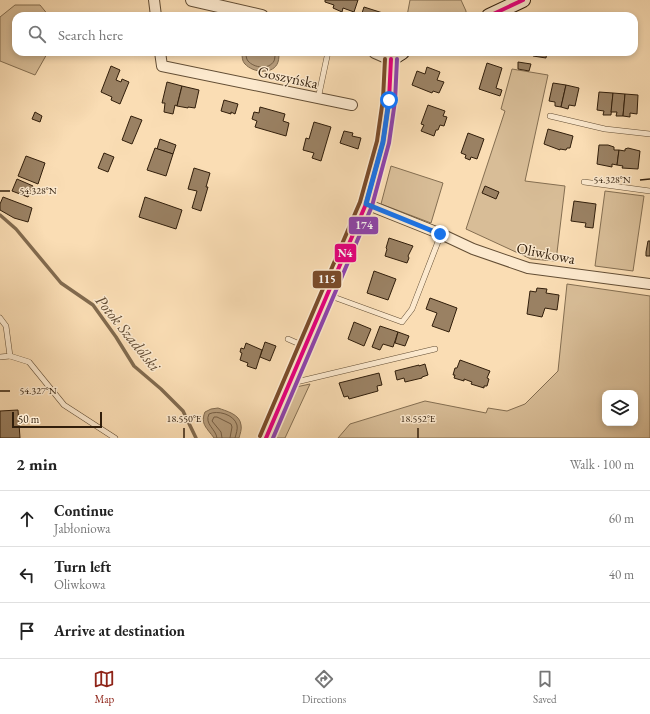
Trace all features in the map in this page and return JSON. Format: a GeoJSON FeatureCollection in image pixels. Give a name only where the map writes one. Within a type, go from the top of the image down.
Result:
{"type":"FeatureCollection","features":[{"type":"Feature","properties":{"kind":"main road"},"geometry":{"type":"LineString","coordinates":[[498,12],[523,0]]}},
{"type":"Feature","properties":{"kind":"main road"},"geometry":{"type":"LineString","coordinates":[[266,438],[366,204],[383,142],[397,56]]}},
{"type":"Feature","properties":{"kind":"street"},"geometry":{"type":"LineString","coordinates":[[154,0],[156,12]]}},
{"type":"Feature","properties":{"kind":"street"},"geometry":{"type":"LineString","coordinates":[[192,0],[244,12]]}},
{"type":"Feature","properties":{"kind":"street","name":"Goszyńska"},"geometry":{"type":"LineString","coordinates":[[161,56],[162,66],[352,105]]}},
{"type":"Feature","properties":{"kind":"street","name":"Oliwkowa"},"geometry":{"type":"LineString","coordinates":[[366,204],[473,249],[528,268],[650,284]]}},
{"type":"Feature","properties":{"kind":"lane"},"geometry":{"type":"LineString","coordinates":[[318,99],[327,56]]}},
{"type":"Feature","properties":{"kind":"lane"},"geometry":{"type":"LineString","coordinates":[[550,116],[604,129],[650,134]]}},
{"type":"Feature","properties":{"kind":"lane"},"geometry":{"type":"LineString","coordinates":[[584,182],[650,191]]}},
{"type":"Feature","properties":{"kind":"lane"},"geometry":{"type":"LineString","coordinates":[[327,295],[402,322],[412,309],[440,234]]}},
{"type":"Feature","properties":{"kind":"lane"},"geometry":{"type":"LineString","coordinates":[[0,318],[6,326],[10,356]]}},
{"type":"Feature","properties":{"kind":"lane"},"geometry":{"type":"LineString","coordinates":[[288,339],[305,346]]}},
{"type":"Feature","properties":{"kind":"lane"},"geometry":{"type":"LineString","coordinates":[[289,384],[435,349]]}},
{"type":"Feature","properties":{"kind":"lane"},"geometry":{"type":"LineString","coordinates":[[0,357],[10,356],[29,362],[64,406],[115,438]]}},
{"type":"Feature","properties":{"kind":"shaded area"},"geometry":{"type":"Polygon","coordinates":[[[410,0],[461,0],[466,11],[466,12],[408,12],[410,0]]]}},
{"type":"Feature","properties":{"kind":"shaded area"},"geometry":{"type":"Polygon","coordinates":[[[15,5],[40,5],[46,12],[12,12],[12,56],[46,56],[35,75],[0,61],[0,17],[15,5]]]}},
{"type":"Feature","properties":{"kind":"shaded area"},"geometry":{"type":"Polygon","coordinates":[[[512,69],[548,75],[525,181],[565,186],[556,261],[531,259],[466,229],[505,111],[501,109],[512,69]]]}},
{"type":"Feature","properties":{"kind":"shaded area"},"geometry":{"type":"Polygon","coordinates":[[[391,166],[443,183],[431,223],[381,204],[391,166]]]}},
{"type":"Feature","properties":{"kind":"shaded area"},"geometry":{"type":"Polygon","coordinates":[[[605,191],[644,196],[633,271],[595,266],[605,191]]]}},
{"type":"Feature","properties":{"kind":"shaded area"},"geometry":{"type":"Polygon","coordinates":[[[567,284],[650,296],[650,438],[338,438],[350,424],[425,401],[486,413],[488,408],[507,411],[525,404],[558,371],[567,284]]]}},
{"type":"Feature","properties":{"kind":"shaded area"},"geometry":{"type":"Polygon","coordinates":[[[310,384],[285,438],[275,438],[296,387],[310,384]]]}},
{"type":"Feature","properties":{"kind":"water"},"geometry":{"type":"Polygon","coordinates":[[[242,56],[279,56],[276,66],[268,71],[258,71],[253,69],[245,64],[242,56]]]}},
{"type":"Feature","properties":{"kind":"water"},"geometry":{"type":"Polygon","coordinates":[[[218,408],[238,418],[241,427],[239,438],[214,438],[207,429],[203,420],[205,412],[218,408]]]}},
{"type":"Feature","properties":{"kind":"building"},"geometry":{"type":"Polygon","coordinates":[[[325,0],[358,0],[354,12],[343,8],[342,12],[333,8],[334,5],[325,2],[325,0]]]}},
{"type":"Feature","properties":{"kind":"building"},"geometry":{"type":"Polygon","coordinates":[[[364,7],[380,12],[362,12],[364,7]]]}},
{"type":"Feature","properties":{"kind":"building"},"geometry":{"type":"Polygon","coordinates":[[[533,56],[546,56],[546,58],[533,56]]]}},
{"type":"Feature","properties":{"kind":"building"},"geometry":{"type":"Polygon","coordinates":[[[518,62],[531,64],[529,71],[518,69],[518,62]]]}},
{"type":"Feature","properties":{"kind":"building"},"geometry":{"type":"Polygon","coordinates":[[[487,63],[502,68],[496,88],[502,90],[500,96],[479,89],[487,63]]]}},
{"type":"Feature","properties":{"kind":"building"},"geometry":{"type":"Polygon","coordinates":[[[111,66],[120,70],[116,80],[121,82],[122,79],[129,82],[120,104],[111,100],[112,97],[101,92],[111,66]]]}},
{"type":"Feature","properties":{"kind":"building"},"geometry":{"type":"Polygon","coordinates":[[[427,67],[440,72],[437,80],[444,82],[439,93],[433,91],[432,93],[412,85],[417,71],[425,74],[427,67]]]}},
{"type":"Feature","properties":{"kind":"building"},"geometry":{"type":"Polygon","coordinates":[[[167,82],[182,86],[177,106],[175,105],[173,114],[164,112],[165,103],[162,103],[167,82]]]}},
{"type":"Feature","properties":{"kind":"building"},"geometry":{"type":"Polygon","coordinates":[[[553,83],[566,85],[561,107],[555,106],[555,102],[549,101],[553,83]]]}},
{"type":"Feature","properties":{"kind":"building"},"geometry":{"type":"Polygon","coordinates":[[[566,85],[579,88],[575,106],[569,105],[568,109],[561,107],[566,85]]]}},
{"type":"Feature","properties":{"kind":"building"},"geometry":{"type":"Polygon","coordinates":[[[182,86],[199,90],[195,108],[177,106],[182,86]]]}},
{"type":"Feature","properties":{"kind":"building"},"geometry":{"type":"Polygon","coordinates":[[[599,92],[613,93],[611,115],[603,115],[604,111],[597,110],[599,92]]]}},
{"type":"Feature","properties":{"kind":"building"},"geometry":{"type":"Polygon","coordinates":[[[613,93],[625,94],[623,116],[616,116],[617,112],[611,112],[613,93]]]}},
{"type":"Feature","properties":{"kind":"building"},"geometry":{"type":"Polygon","coordinates":[[[625,94],[638,95],[637,114],[630,113],[630,117],[623,116],[625,94]]]}},
{"type":"Feature","properties":{"kind":"building"},"geometry":{"type":"Polygon","coordinates":[[[224,100],[238,104],[235,114],[221,111],[224,100]]]}},
{"type":"Feature","properties":{"kind":"building"},"geometry":{"type":"Polygon","coordinates":[[[428,105],[445,111],[443,116],[447,117],[444,126],[440,125],[434,136],[421,131],[424,125],[421,124],[428,105]]]}},
{"type":"Feature","properties":{"kind":"building"},"geometry":{"type":"Polygon","coordinates":[[[260,107],[285,114],[283,121],[289,123],[286,136],[255,127],[257,121],[252,119],[254,112],[259,113],[260,107]]]}},
{"type":"Feature","properties":{"kind":"building"},"geometry":{"type":"Polygon","coordinates":[[[35,112],[42,116],[40,122],[32,119],[35,112]]]}},
{"type":"Feature","properties":{"kind":"building"},"geometry":{"type":"Polygon","coordinates":[[[131,116],[142,120],[132,144],[122,140],[131,116]]]}},
{"type":"Feature","properties":{"kind":"building"},"geometry":{"type":"Polygon","coordinates":[[[314,122],[331,127],[321,161],[312,158],[314,153],[303,150],[306,138],[309,139],[314,122]]]}},
{"type":"Feature","properties":{"kind":"building"},"geometry":{"type":"Polygon","coordinates":[[[548,129],[573,136],[570,148],[560,150],[544,144],[548,129]]]}},
{"type":"Feature","properties":{"kind":"building"},"geometry":{"type":"Polygon","coordinates":[[[344,131],[353,133],[352,136],[361,138],[358,149],[340,143],[344,131]]]}},
{"type":"Feature","properties":{"kind":"building"},"geometry":{"type":"Polygon","coordinates":[[[468,133],[484,139],[477,159],[471,157],[470,160],[465,158],[466,155],[461,153],[468,133]]]}},
{"type":"Feature","properties":{"kind":"building"},"geometry":{"type":"Polygon","coordinates":[[[160,139],[176,145],[173,154],[157,149],[160,139]]]}},
{"type":"Feature","properties":{"kind":"building"},"geometry":{"type":"Polygon","coordinates":[[[599,145],[608,145],[614,147],[614,150],[619,150],[617,165],[612,164],[612,167],[597,164],[599,145]]]}},
{"type":"Feature","properties":{"kind":"building"},"geometry":{"type":"Polygon","coordinates":[[[155,148],[173,154],[166,176],[147,170],[155,148]]]}},
{"type":"Feature","properties":{"kind":"building"},"geometry":{"type":"Polygon","coordinates":[[[628,148],[640,151],[638,169],[622,168],[623,166],[617,165],[619,150],[625,151],[625,149],[628,148]]]}},
{"type":"Feature","properties":{"kind":"building"},"geometry":{"type":"Polygon","coordinates":[[[104,153],[114,157],[108,172],[98,168],[104,153]]]}},
{"type":"Feature","properties":{"kind":"building"},"geometry":{"type":"Polygon","coordinates":[[[26,156],[45,163],[38,184],[18,176],[26,156]]]}},
{"type":"Feature","properties":{"kind":"building"},"geometry":{"type":"Polygon","coordinates":[[[194,168],[210,173],[206,187],[208,187],[201,211],[192,208],[197,191],[188,189],[194,168]]]}},
{"type":"Feature","properties":{"kind":"building"},"geometry":{"type":"Polygon","coordinates":[[[17,179],[33,186],[28,197],[12,191],[17,179]]]}},
{"type":"Feature","properties":{"kind":"building"},"geometry":{"type":"Polygon","coordinates":[[[485,186],[499,192],[496,199],[482,193],[485,186]]]}},
{"type":"Feature","properties":{"kind":"building"},"geometry":{"type":"Polygon","coordinates":[[[3,197],[32,208],[28,222],[14,218],[0,210],[0,204],[3,197]]]}},
{"type":"Feature","properties":{"kind":"building"},"geometry":{"type":"Polygon","coordinates":[[[145,197],[182,210],[176,229],[139,217],[145,197]]]}},
{"type":"Feature","properties":{"kind":"building"},"geometry":{"type":"Polygon","coordinates":[[[574,201],[596,204],[593,228],[585,227],[586,223],[571,221],[574,201]]]}},
{"type":"Feature","properties":{"kind":"building"},"geometry":{"type":"Polygon","coordinates":[[[389,238],[413,246],[408,256],[409,258],[407,263],[385,256],[389,238]]]}},
{"type":"Feature","properties":{"kind":"building"},"geometry":{"type":"Polygon","coordinates":[[[648,241],[650,241],[650,256],[646,256],[646,252],[648,241]]]}},
{"type":"Feature","properties":{"kind":"building"},"geometry":{"type":"Polygon","coordinates":[[[374,271],[396,279],[388,300],[367,293],[374,271]]]}},
{"type":"Feature","properties":{"kind":"building"},"geometry":{"type":"Polygon","coordinates":[[[537,288],[547,289],[546,293],[559,295],[557,310],[545,308],[542,317],[527,314],[530,291],[536,292],[537,288]]]}},
{"type":"Feature","properties":{"kind":"building"},"geometry":{"type":"Polygon","coordinates":[[[430,298],[457,308],[449,332],[432,326],[437,313],[426,309],[430,298]]]}},
{"type":"Feature","properties":{"kind":"building"},"geometry":{"type":"Polygon","coordinates":[[[354,322],[371,329],[364,346],[348,339],[354,322]]]}},
{"type":"Feature","properties":{"kind":"building"},"geometry":{"type":"Polygon","coordinates":[[[380,326],[398,332],[393,347],[383,344],[380,350],[372,347],[380,326]]]}},
{"type":"Feature","properties":{"kind":"building"},"geometry":{"type":"Polygon","coordinates":[[[398,332],[409,336],[405,346],[395,343],[398,332]]]}},
{"type":"Feature","properties":{"kind":"building"},"geometry":{"type":"Polygon","coordinates":[[[265,342],[276,346],[270,361],[260,357],[265,342]]]}},
{"type":"Feature","properties":{"kind":"building"},"geometry":{"type":"Polygon","coordinates":[[[246,343],[262,350],[256,369],[247,366],[248,363],[240,360],[242,353],[240,352],[241,348],[244,349],[246,343]]]}},
{"type":"Feature","properties":{"kind":"building"},"geometry":{"type":"Polygon","coordinates":[[[460,360],[490,371],[487,378],[489,379],[487,386],[484,386],[484,388],[471,384],[472,382],[464,379],[464,381],[454,378],[455,375],[453,375],[455,368],[457,368],[460,360]]]}},
{"type":"Feature","properties":{"kind":"building"},"geometry":{"type":"Polygon","coordinates":[[[425,364],[428,375],[405,382],[404,378],[397,380],[395,371],[425,364]]]}},
{"type":"Feature","properties":{"kind":"building"},"geometry":{"type":"Polygon","coordinates":[[[379,373],[382,385],[377,386],[378,391],[349,399],[348,396],[344,397],[339,383],[379,373]]]}},
{"type":"Feature","properties":{"kind":"building"},"geometry":{"type":"Polygon","coordinates":[[[18,410],[20,438],[0,438],[0,411],[18,410]]]}},
{"type":"Feature","properties":{"kind":"waterway","name":"Potok Szadólski"},"geometry":{"type":"LineString","coordinates":[[0,215],[16,229],[61,283],[93,305],[116,337],[134,366],[161,389],[183,411],[196,438]]}},
{"type":"Feature","properties":{"kind":"transit line","name":"N4"},"geometry":{"type":"LineString","coordinates":[[498,12],[523,0]]}},
{"type":"Feature","properties":{"kind":"transit line","name":"115"},"geometry":{"type":"LineString","coordinates":[[260,436],[360,202],[377,141],[383,99],[385,59]]}},
{"type":"Feature","properties":{"kind":"transit line","name":"N4"},"geometry":{"type":"LineString","coordinates":[[266,438],[366,204],[383,142],[389,100],[391,59]]}},
{"type":"Feature","properties":{"kind":"transit line","name":"174"},"geometry":{"type":"LineString","coordinates":[[273,438],[372,206],[389,143],[395,101],[397,59]]}},
{"type":"Feature","properties":{"kind":"route"},"geometry":{"type":"LineString","coordinates":[[389,100],[383,142],[366,204],[440,234]]}}]}
